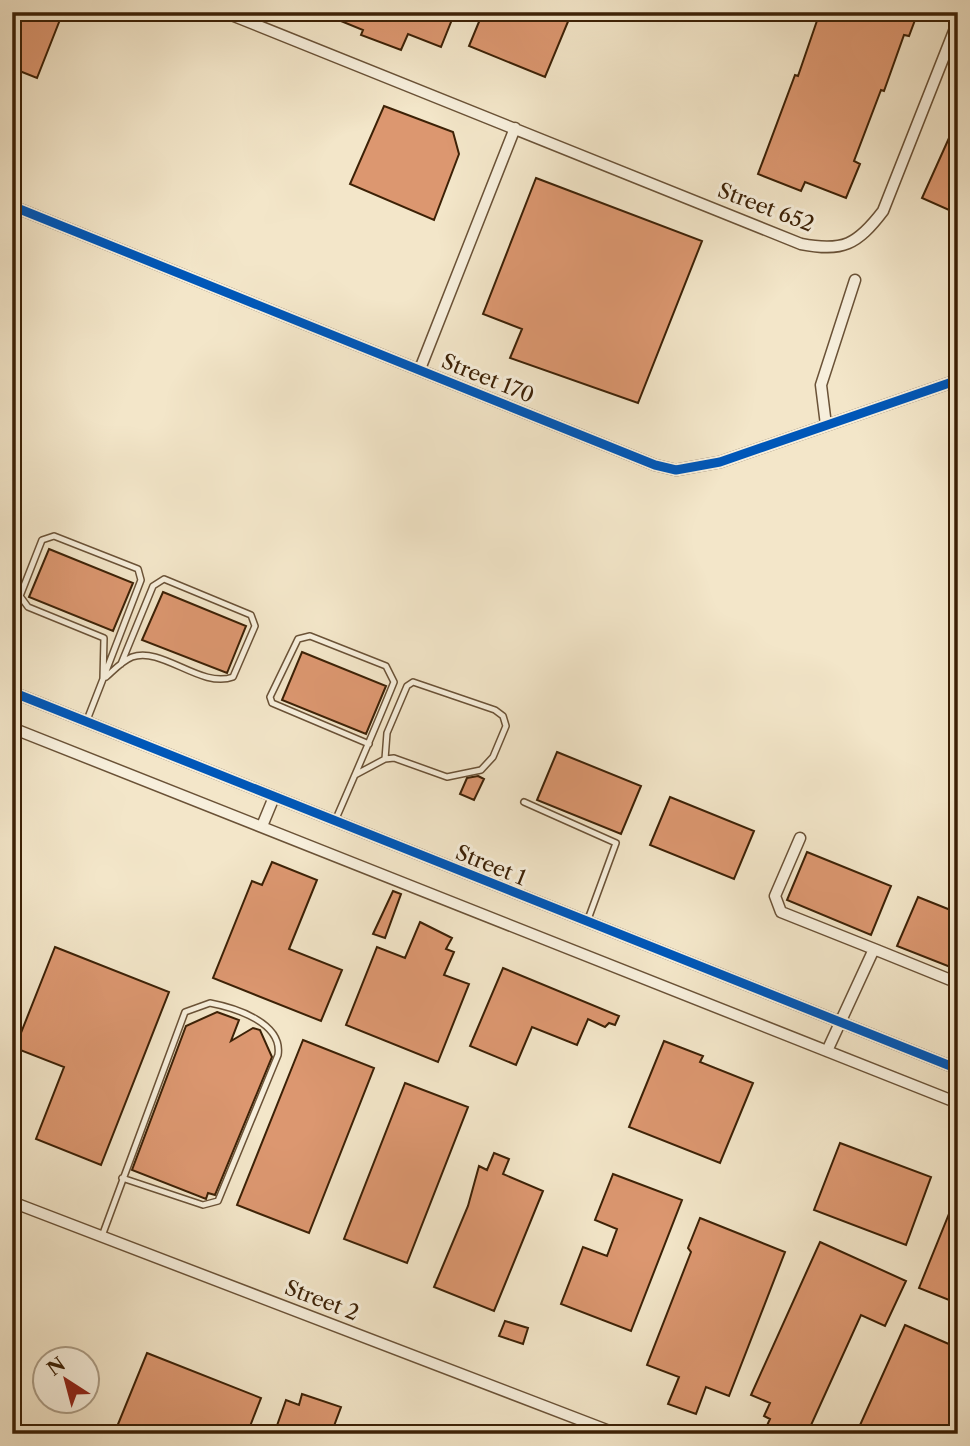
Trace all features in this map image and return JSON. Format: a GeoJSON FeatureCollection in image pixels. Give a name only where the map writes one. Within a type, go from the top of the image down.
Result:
{"type":"FeatureCollection","features":[{"type":"Feature","properties":{"kind":"street","name":"Street 652"},"geometry":{"type":"LineString","coordinates":[[223,12],[801,244],[823,248],[844,247],[867,233],[883,211],[958,20]]}},
{"type":"Feature","properties":{"kind":"street"},"geometry":{"type":"LineString","coordinates":[[420,369],[515,128]]}},
{"type":"Feature","properties":{"kind":"street","name":"Street 170"},"geometry":{"type":"LineString","coordinates":[[12,206],[655,465],[677,470],[720,462],[958,380]]}},
{"type":"Feature","properties":{"kind":"street"},"geometry":{"type":"LineString","coordinates":[[827,425],[821,385],[855,279]]}},
{"type":"Feature","properties":{"kind":"street","name":"Street 1"},"geometry":{"type":"LineString","coordinates":[[12,692],[958,1069]]}},
{"type":"Feature","properties":{"kind":"street"},"geometry":{"type":"LineString","coordinates":[[12,728],[958,1104]]}},
{"type":"Feature","properties":{"kind":"street"},"geometry":{"type":"LineString","coordinates":[[261,826],[274,797]]}},
{"type":"Feature","properties":{"kind":"street"},"geometry":{"type":"LineString","coordinates":[[800,838],[775,896],[782,912],[958,983]]}},
{"type":"Feature","properties":{"kind":"street"},"geometry":{"type":"LineString","coordinates":[[827,1051],[874,949]]}},
{"type":"Feature","properties":{"kind":"street","name":"Street 2"},"geometry":{"type":"LineString","coordinates":[[12,1202],[617,1434]]}},
{"type":"Feature","properties":{"kind":"lane"},"geometry":{"type":"LineString","coordinates":[[87,720],[103,679],[141,580],[138,569],[54,536],[42,540],[20,596],[28,607],[104,638],[103,679]]}},
{"type":"Feature","properties":{"kind":"lane"},"geometry":{"type":"LineString","coordinates":[[103,679],[133,656],[147,656],[221,681],[233,677],[255,626],[251,615],[164,579],[153,586],[121,664]]}},
{"type":"Feature","properties":{"kind":"lane"},"geometry":{"type":"LineString","coordinates":[[335,821],[369,744],[394,682],[391,671],[386,666],[310,636],[298,639],[270,697],[272,703],[369,744]]}},
{"type":"Feature","properties":{"kind":"lane"},"geometry":{"type":"LineString","coordinates":[[355,775],[385,760],[407,761],[447,778],[481,770],[493,757],[505,722],[495,710],[412,682],[407,686],[387,733],[385,760]]}},
{"type":"Feature","properties":{"kind":"lane"},"geometry":{"type":"LineString","coordinates":[[524,802],[616,843],[587,922]]}},
{"type":"Feature","properties":{"kind":"lane"},"geometry":{"type":"LineString","coordinates":[[102,1236],[122,1178],[185,1012],[210,1003],[270,1028],[278,1040],[278,1055],[218,1201],[203,1205],[122,1178]]}},
{"type":"Feature","properties":{"kind":"building"},"geometry":{"type":"Polygon","coordinates":[[[12,12],[63,12],[37,78],[12,68],[12,12]]]}},
{"type":"Feature","properties":{"kind":"building"},"geometry":{"type":"Polygon","coordinates":[[[319,12],[455,12],[441,47],[408,34],[401,50],[361,35],[363,30],[319,12]]]}},
{"type":"Feature","properties":{"kind":"building"},"geometry":{"type":"Polygon","coordinates":[[[483,12],[572,12],[545,77],[469,46],[483,12]]]}},
{"type":"Feature","properties":{"kind":"building"},"geometry":{"type":"Polygon","coordinates":[[[820,12],[918,12],[909,36],[904,35],[884,91],[881,90],[854,161],[860,164],[846,198],[805,182],[801,191],[758,174],[795,75],[798,76],[820,12]]]}},
{"type":"Feature","properties":{"kind":"building"},"geometry":{"type":"Polygon","coordinates":[[[384,106],[453,132],[459,154],[434,220],[350,184],[384,106]]]}},
{"type":"Feature","properties":{"kind":"building"},"geometry":{"type":"Polygon","coordinates":[[[958,118],[958,214],[922,198],[958,118]]]}},
{"type":"Feature","properties":{"kind":"building"},"geometry":{"type":"Polygon","coordinates":[[[536,178],[702,241],[638,403],[510,358],[522,329],[483,314],[536,178]]]}},
{"type":"Feature","properties":{"kind":"building"},"geometry":{"type":"Polygon","coordinates":[[[49,549],[133,583],[113,631],[29,597],[49,549]]]}},
{"type":"Feature","properties":{"kind":"building"},"geometry":{"type":"Polygon","coordinates":[[[163,592],[246,626],[227,673],[142,640],[163,592]]]}},
{"type":"Feature","properties":{"kind":"building"},"geometry":{"type":"Polygon","coordinates":[[[302,652],[386,686],[366,734],[282,700],[302,652]]]}},
{"type":"Feature","properties":{"kind":"building"},"geometry":{"type":"Polygon","coordinates":[[[557,752],[641,786],[621,834],[537,800],[557,752]]]}},
{"type":"Feature","properties":{"kind":"building"},"geometry":{"type":"Polygon","coordinates":[[[478,776],[484,779],[474,800],[460,794],[467,778],[478,776]]]}},
{"type":"Feature","properties":{"kind":"building"},"geometry":{"type":"Polygon","coordinates":[[[670,797],[754,831],[734,879],[650,845],[670,797]]]}},
{"type":"Feature","properties":{"kind":"building"},"geometry":{"type":"Polygon","coordinates":[[[807,852],[891,886],[871,935],[787,900],[807,852]]]}},
{"type":"Feature","properties":{"kind":"building"},"geometry":{"type":"Polygon","coordinates":[[[272,862],[317,880],[289,949],[342,970],[321,1021],[213,978],[252,881],[262,885],[272,862]]]}},
{"type":"Feature","properties":{"kind":"building"},"geometry":{"type":"Polygon","coordinates":[[[393,891],[401,894],[385,938],[373,934],[393,891]]]}},
{"type":"Feature","properties":{"kind":"building"},"geometry":{"type":"Polygon","coordinates":[[[918,897],[958,913],[958,970],[897,946],[918,897]]]}},
{"type":"Feature","properties":{"kind":"building"},"geometry":{"type":"Polygon","coordinates":[[[420,922],[452,938],[446,949],[454,952],[444,975],[469,984],[438,1062],[346,1025],[377,947],[405,958],[420,922]]]}},
{"type":"Feature","properties":{"kind":"building"},"geometry":{"type":"Polygon","coordinates":[[[55,947],[169,992],[101,1165],[36,1139],[64,1067],[15,1048],[55,947]]]}},
{"type":"Feature","properties":{"kind":"building"},"geometry":{"type":"Polygon","coordinates":[[[503,968],[619,1016],[615,1025],[609,1023],[605,1027],[588,1019],[577,1045],[532,1027],[516,1065],[470,1046],[503,968]]]}},
{"type":"Feature","properties":{"kind":"building"},"geometry":{"type":"Polygon","coordinates":[[[217,1012],[239,1020],[231,1041],[253,1028],[260,1030],[272,1057],[215,1195],[208,1193],[206,1199],[132,1170],[186,1026],[217,1012]]]}},
{"type":"Feature","properties":{"kind":"building"},"geometry":{"type":"Polygon","coordinates":[[[303,1040],[374,1068],[309,1233],[237,1205],[303,1040]]]}},
{"type":"Feature","properties":{"kind":"building"},"geometry":{"type":"Polygon","coordinates":[[[664,1041],[703,1056],[700,1062],[753,1083],[720,1163],[629,1127],[664,1041]]]}},
{"type":"Feature","properties":{"kind":"building"},"geometry":{"type":"Polygon","coordinates":[[[405,1083],[468,1107],[407,1263],[344,1239],[405,1083]]]}},
{"type":"Feature","properties":{"kind":"building"},"geometry":{"type":"Polygon","coordinates":[[[840,1143],[931,1177],[906,1245],[814,1210],[840,1143]]]}},
{"type":"Feature","properties":{"kind":"building"},"geometry":{"type":"Polygon","coordinates":[[[494,1153],[509,1159],[503,1174],[543,1191],[494,1311],[434,1287],[468,1206],[479,1166],[487,1170],[494,1153]]]}},
{"type":"Feature","properties":{"kind":"building"},"geometry":{"type":"Polygon","coordinates":[[[613,1174],[682,1200],[631,1331],[561,1304],[583,1247],[607,1256],[617,1229],[595,1220],[613,1174]]]}},
{"type":"Feature","properties":{"kind":"building"},"geometry":{"type":"Polygon","coordinates":[[[957,1194],[958,1280],[949,1300],[919,1288],[957,1194]]]}},
{"type":"Feature","properties":{"kind":"building"},"geometry":{"type":"Polygon","coordinates":[[[700,1218],[785,1252],[729,1396],[706,1387],[696,1414],[668,1404],[679,1377],[647,1365],[691,1252],[688,1248],[700,1218]]]}},
{"type":"Feature","properties":{"kind":"building"},"geometry":{"type":"Polygon","coordinates":[[[820,1242],[906,1281],[885,1326],[861,1315],[807,1434],[763,1434],[770,1419],[764,1416],[770,1403],[751,1395],[820,1242]]]}},
{"type":"Feature","properties":{"kind":"building"},"geometry":{"type":"Polygon","coordinates":[[[505,1321],[528,1328],[523,1344],[499,1336],[505,1321]]]}},
{"type":"Feature","properties":{"kind":"building"},"geometry":{"type":"Polygon","coordinates":[[[905,1325],[958,1348],[958,1434],[856,1434],[905,1325]]]}},
{"type":"Feature","properties":{"kind":"building"},"geometry":{"type":"Polygon","coordinates":[[[147,1353],[261,1398],[247,1434],[114,1434],[147,1353]]]}},
{"type":"Feature","properties":{"kind":"building"},"geometry":{"type":"Polygon","coordinates":[[[302,1394],[341,1407],[331,1434],[274,1434],[286,1400],[299,1405],[302,1394]]]}},
{"type":"Feature","properties":{"kind":"cycle path"},"geometry":{"type":"LineString","coordinates":[[12,206],[655,465],[676,470],[720,462],[958,380]]}},
{"type":"Feature","properties":{"kind":"cycle path"},"geometry":{"type":"LineString","coordinates":[[12,692],[958,1069]]}}]}
